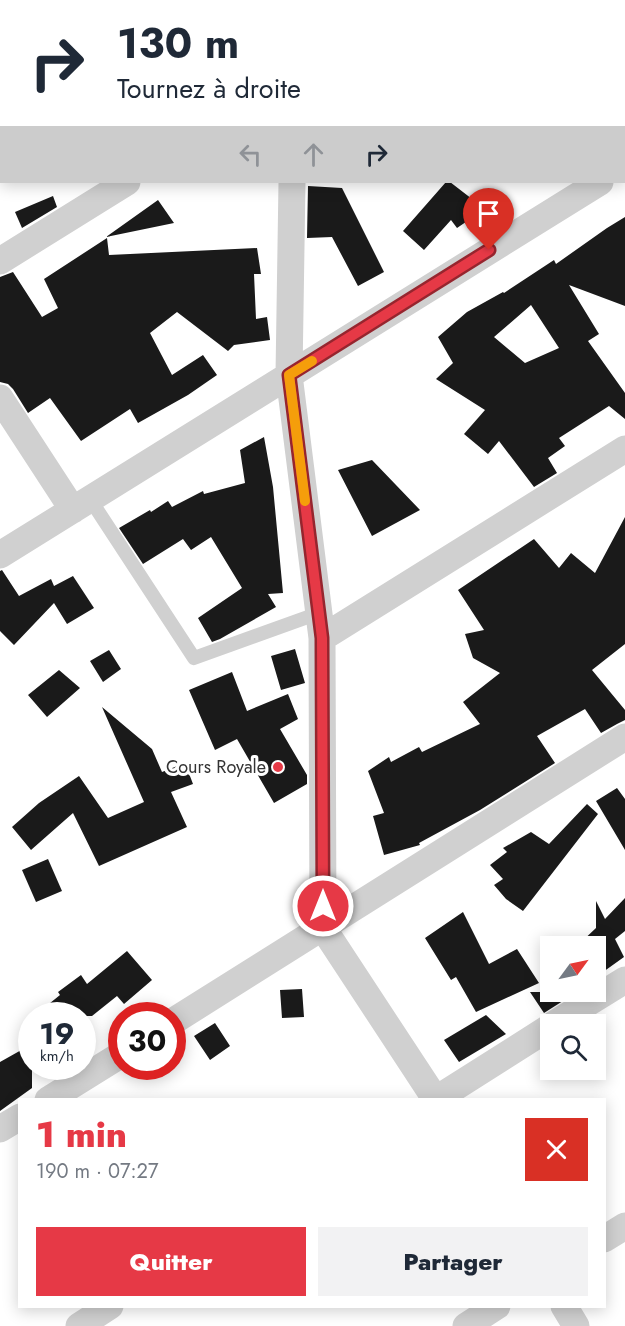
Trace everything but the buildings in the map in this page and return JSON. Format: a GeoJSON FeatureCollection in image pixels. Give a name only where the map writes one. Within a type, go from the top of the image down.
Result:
{"type":"FeatureCollection","features":[{"type":"Feature","properties":{"kind":"street"},"geometry":{"type":"LineString","coordinates":[[0,261],[125,183]]}},
{"type":"Feature","properties":{"kind":"street"},"geometry":{"type":"LineString","coordinates":[[292,183],[289,375],[320,626],[323,928],[435,1098]]}},
{"type":"Feature","properties":{"kind":"street"},"geometry":{"type":"LineString","coordinates":[[0,555],[598,183]]}},
{"type":"Feature","properties":{"kind":"street"},"geometry":{"type":"LineString","coordinates":[[0,398],[81,505]]}},
{"type":"Feature","properties":{"kind":"street"},"geometry":{"type":"LineString","coordinates":[[320,626],[625,449]]}},
{"type":"Feature","properties":{"kind":"street"},"geometry":{"type":"LineString","coordinates":[[186,1013],[625,737]]}},
{"type":"Feature","properties":{"kind":"street"},"geometry":{"type":"LineString","coordinates":[[571,1014],[625,980]]}},
{"type":"Feature","properties":{"kind":"street"},"geometry":{"type":"LineString","coordinates":[[438,1098],[540,1034]]}},
{"type":"Feature","properties":{"kind":"street"},"geometry":{"type":"LineString","coordinates":[[51,1098],[108,1063]]}},
{"type":"Feature","properties":{"kind":"street"},"geometry":{"type":"LineString","coordinates":[[0,1129],[18,1118]]}},
{"type":"Feature","properties":{"kind":"street"},"geometry":{"type":"LineString","coordinates":[[606,1238],[625,1226]]}},
{"type":"Feature","properties":{"kind":"street"},"geometry":{"type":"LineString","coordinates":[[79,1326],[107,1308]]}},
{"type":"Feature","properties":{"kind":"street"},"geometry":{"type":"LineString","coordinates":[[466,1326],[494,1308]]}},
{"type":"Feature","properties":{"kind":"street"},"geometry":{"type":"LineString","coordinates":[[565,1308],[576,1326]]}},
{"type":"Feature","properties":{"kind":"lane"},"geometry":{"type":"LineString","coordinates":[[81,505],[194,658],[320,626]]}},
{"type":"Feature","properties":{"kind":"slow traffic"},"geometry":{"type":"LineString","coordinates":[[305,501],[289,375],[312,361]]}},
{"type":"Feature","properties":{"kind":"place","name":"Cours Royale"},"geometry":{"type":"Point","coordinates":[278,767]}},
{"type":"Feature","properties":{"kind":"route"},"geometry":{"type":"LineString","coordinates":[[323,906],[322,638],[289,375],[489,250]]}}]}
